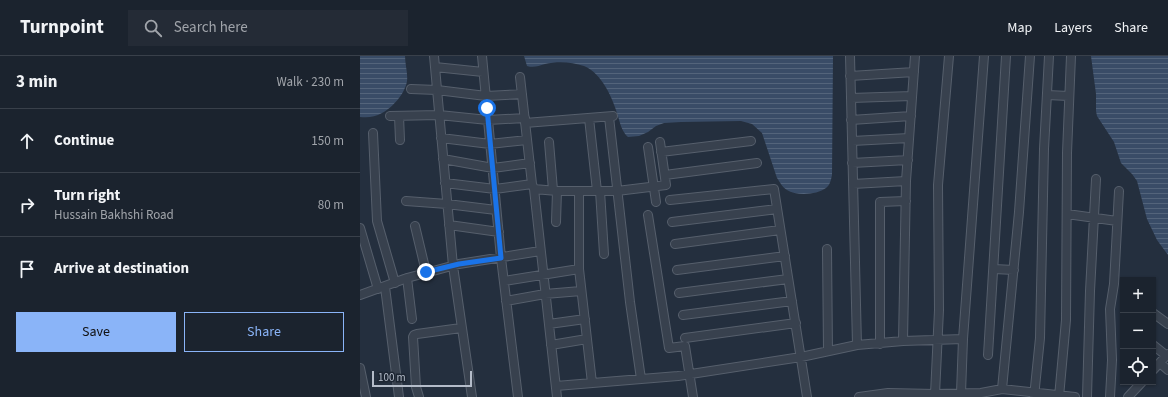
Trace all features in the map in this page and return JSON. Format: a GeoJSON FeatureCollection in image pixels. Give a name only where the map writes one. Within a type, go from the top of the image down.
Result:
{"type":"FeatureCollection","features":[{"type":"Feature","properties":{"kind":"street"},"geometry":{"type":"LineString","coordinates":[[434,56],[453,266],[472,397]]}},
{"type":"Feature","properties":{"kind":"street"},"geometry":{"type":"LineString","coordinates":[[482,56],[501,258],[518,397]]}},
{"type":"Feature","properties":{"kind":"street"},"geometry":{"type":"LineString","coordinates":[[850,56],[857,345]]}},
{"type":"Feature","properties":{"kind":"street"},"geometry":{"type":"LineString","coordinates":[[903,340],[906,181],[915,56]]}},
{"type":"Feature","properties":{"kind":"street"},"geometry":{"type":"LineString","coordinates":[[933,395],[939,310],[938,185],[949,56]]}},
{"type":"Feature","properties":{"kind":"street"},"geometry":{"type":"LineString","coordinates":[[961,393],[963,339],[984,56]]}},
{"type":"Feature","properties":{"kind":"street"},"geometry":{"type":"LineString","coordinates":[[988,355],[1006,56]]}},
{"type":"Feature","properties":{"kind":"street"},"geometry":{"type":"LineString","coordinates":[[1002,389],[1019,212],[1030,56]]}},
{"type":"Feature","properties":{"kind":"street"},"geometry":{"type":"LineString","coordinates":[[1034,395],[1040,338],[1049,56]]}},
{"type":"Feature","properties":{"kind":"street"},"geometry":{"type":"LineString","coordinates":[[1059,396],[1066,320],[1067,153],[1071,56]]}},
{"type":"Feature","properties":{"kind":"street"},"geometry":{"type":"LineString","coordinates":[[435,67],[484,72]]}},
{"type":"Feature","properties":{"kind":"street"},"geometry":{"type":"LineString","coordinates":[[850,76],[914,72]]}},
{"type":"Feature","properties":{"kind":"street"},"geometry":{"type":"LineString","coordinates":[[520,77],[557,397]]}},
{"type":"Feature","properties":{"kind":"street"},"geometry":{"type":"LineString","coordinates":[[411,89],[437,90],[486,96],[522,94]]}},
{"type":"Feature","properties":{"kind":"street"},"geometry":{"type":"LineString","coordinates":[[1047,95],[1069,96]]}},
{"type":"Feature","properties":{"kind":"street"},"geometry":{"type":"LineString","coordinates":[[851,98],[912,96]]}},
{"type":"Feature","properties":{"kind":"street"},"geometry":{"type":"LineString","coordinates":[[390,116],[439,115],[488,120],[589,118],[611,116],[617,191],[641,379]]}},
{"type":"Feature","properties":{"kind":"street"},"geometry":{"type":"LineString","coordinates":[[399,116],[400,140]]}},
{"type":"Feature","properties":{"kind":"street"},"geometry":{"type":"LineString","coordinates":[[851,120],[911,116]]}},
{"type":"Feature","properties":{"kind":"street"},"geometry":{"type":"LineString","coordinates":[[589,118],[604,254]]}},
{"type":"Feature","properties":{"kind":"street"},"geometry":{"type":"LineString","coordinates":[[373,133],[377,221],[395,283]]}},
{"type":"Feature","properties":{"kind":"street"},"geometry":{"type":"LineString","coordinates":[[442,138],[490,144],[527,140]]}},
{"type":"Feature","properties":{"kind":"street"},"geometry":{"type":"LineString","coordinates":[[852,141],[909,138]]}},
{"type":"Feature","properties":{"kind":"street"},"geometry":{"type":"LineString","coordinates":[[661,152],[752,141]]}},
{"type":"Feature","properties":{"kind":"street"},"geometry":{"type":"LineString","coordinates":[[549,142],[555,191],[556,222]]}},
{"type":"Feature","properties":{"kind":"street"},"geometry":{"type":"LineString","coordinates":[[446,183],[494,189],[533,187],[555,191],[617,191],[666,185],[660,142]]}},
{"type":"Feature","properties":{"kind":"street"},"geometry":{"type":"LineString","coordinates":[[648,147],[656,202]]}},
{"type":"Feature","properties":{"kind":"street"},"geometry":{"type":"LineString","coordinates":[[443,160],[493,168],[530,163]]}},
{"type":"Feature","properties":{"kind":"street"},"geometry":{"type":"LineString","coordinates":[[852,163],[908,160]]}},
{"type":"Feature","properties":{"kind":"street"},"geometry":{"type":"LineString","coordinates":[[665,175],[757,163]]}},
{"type":"Feature","properties":{"kind":"street"},"geometry":{"type":"LineString","coordinates":[[1086,397],[1096,179]]}},
{"type":"Feature","properties":{"kind":"street"},"geometry":{"type":"LineString","coordinates":[[853,184],[906,181]]}},
{"type":"Feature","properties":{"kind":"street"},"geometry":{"type":"LineString","coordinates":[[670,200],[774,188],[807,397]]}},
{"type":"Feature","properties":{"kind":"street"},"geometry":{"type":"LineString","coordinates":[[579,191],[579,269],[592,383]]}},
{"type":"Feature","properties":{"kind":"street"},"geometry":{"type":"LineString","coordinates":[[1110,397],[1112,360],[1110,309],[1114,284],[1119,191]]}},
{"type":"Feature","properties":{"kind":"street"},"geometry":{"type":"LineString","coordinates":[[880,344],[880,202],[906,200]]}},
{"type":"Feature","properties":{"kind":"street"},"geometry":{"type":"LineString","coordinates":[[406,201],[496,210]]}},
{"type":"Feature","properties":{"kind":"street"},"geometry":{"type":"LineString","coordinates":[[672,222],[777,209]]}},
{"type":"Feature","properties":{"kind":"street"},"geometry":{"type":"LineString","coordinates":[[1066,214],[1117,220]]}},
{"type":"Feature","properties":{"kind":"street"},"geometry":{"type":"LineString","coordinates":[[648,215],[669,348],[685,346],[693,397]]}},
{"type":"Feature","properties":{"kind":"street"},"geometry":{"type":"LineString","coordinates":[[449,225],[499,232]]}},
{"type":"Feature","properties":{"kind":"street"},"geometry":{"type":"LineString","coordinates":[[415,226],[426,272]]}},
{"type":"Feature","properties":{"kind":"street"},"geometry":{"type":"LineString","coordinates":[[360,228],[381,288],[399,397]]}},
{"type":"Feature","properties":{"kind":"street"},"geometry":{"type":"LineString","coordinates":[[675,244],[780,230]]}},
{"type":"Feature","properties":{"kind":"street"},"geometry":{"type":"LineString","coordinates":[[827,249],[828,351]]}},
{"type":"Feature","properties":{"kind":"street"},"geometry":{"type":"LineString","coordinates":[[360,295],[426,272],[540,251]]}},
{"type":"Feature","properties":{"kind":"street"},"geometry":{"type":"LineString","coordinates":[[676,270],[785,256]]}},
{"type":"Feature","properties":{"kind":"street"},"geometry":{"type":"LineString","coordinates":[[504,281],[579,269]]}},
{"type":"Feature","properties":{"kind":"street"},"geometry":{"type":"LineString","coordinates":[[994,269],[1014,270]]}},
{"type":"Feature","properties":{"kind":"street"},"geometry":{"type":"LineString","coordinates":[[407,278],[412,319]]}},
{"type":"Feature","properties":{"kind":"street"},"geometry":{"type":"LineString","coordinates":[[679,293],[788,279]]}},
{"type":"Feature","properties":{"kind":"street"},"geometry":{"type":"LineString","coordinates":[[506,301],[545,294],[581,291]]}},
{"type":"Feature","properties":{"kind":"street"},"geometry":{"type":"LineString","coordinates":[[683,315],[792,301]]}},
{"type":"Feature","properties":{"kind":"street"},"geometry":{"type":"LineString","coordinates":[[1156,315],[1168,324]]}},
{"type":"Feature","properties":{"kind":"street"},"geometry":{"type":"LineString","coordinates":[[549,324],[585,319]]}},
{"type":"Feature","properties":{"kind":"street"},"geometry":{"type":"LineString","coordinates":[[685,338],[796,323]]}},
{"type":"Feature","properties":{"kind":"street"},"geometry":{"type":"LineString","coordinates":[[419,397],[416,387],[414,335],[461,328]]}},
{"type":"Feature","properties":{"kind":"street"},"geometry":{"type":"LineString","coordinates":[[551,346],[587,339]]}},
{"type":"Feature","properties":{"kind":"street"},"geometry":{"type":"LineString","coordinates":[[556,386],[689,374],[801,357],[857,345],[880,344],[903,340],[963,339]]}},
{"type":"Feature","properties":{"kind":"street"},"geometry":{"type":"LineString","coordinates":[[1156,347],[1167,355],[1156,366],[1168,370]]}},
{"type":"Feature","properties":{"kind":"street"},"geometry":{"type":"LineString","coordinates":[[360,368],[366,397]]}},
{"type":"Feature","properties":{"kind":"street"},"geometry":{"type":"LineString","coordinates":[[1128,397],[1139,385]]}},
{"type":"Feature","properties":{"kind":"street"},"geometry":{"type":"LineString","coordinates":[[859,397],[888,392],[933,395],[981,393],[1002,389],[1034,395],[1075,397]]}},
{"type":"Feature","properties":{"kind":"water"},"geometry":{"type":"Polygon","coordinates":[[[360,56],[405,56],[407,81],[404,91],[390,108],[371,117],[360,117],[360,56]]]}},
{"type":"Feature","properties":{"kind":"water"},"geometry":{"type":"Polygon","coordinates":[[[524,56],[833,56],[832,175],[830,182],[826,188],[812,193],[801,194],[787,190],[782,186],[777,178],[762,133],[752,124],[741,121],[664,123],[639,136],[628,137],[624,133],[616,109],[606,87],[590,69],[584,66],[565,62],[555,62],[529,67],[527,66],[524,56]]]}},
{"type":"Feature","properties":{"kind":"water"},"geometry":{"type":"Polygon","coordinates":[[[1091,56],[1168,56],[1168,255],[1157,240],[1147,219],[1137,181],[1121,163],[1114,142],[1097,116],[1091,56]]]}},
{"type":"Feature","properties":{"kind":"route"},"geometry":{"type":"LineString","coordinates":[[426,272],[459,264],[501,258],[487,108]]}}]}
